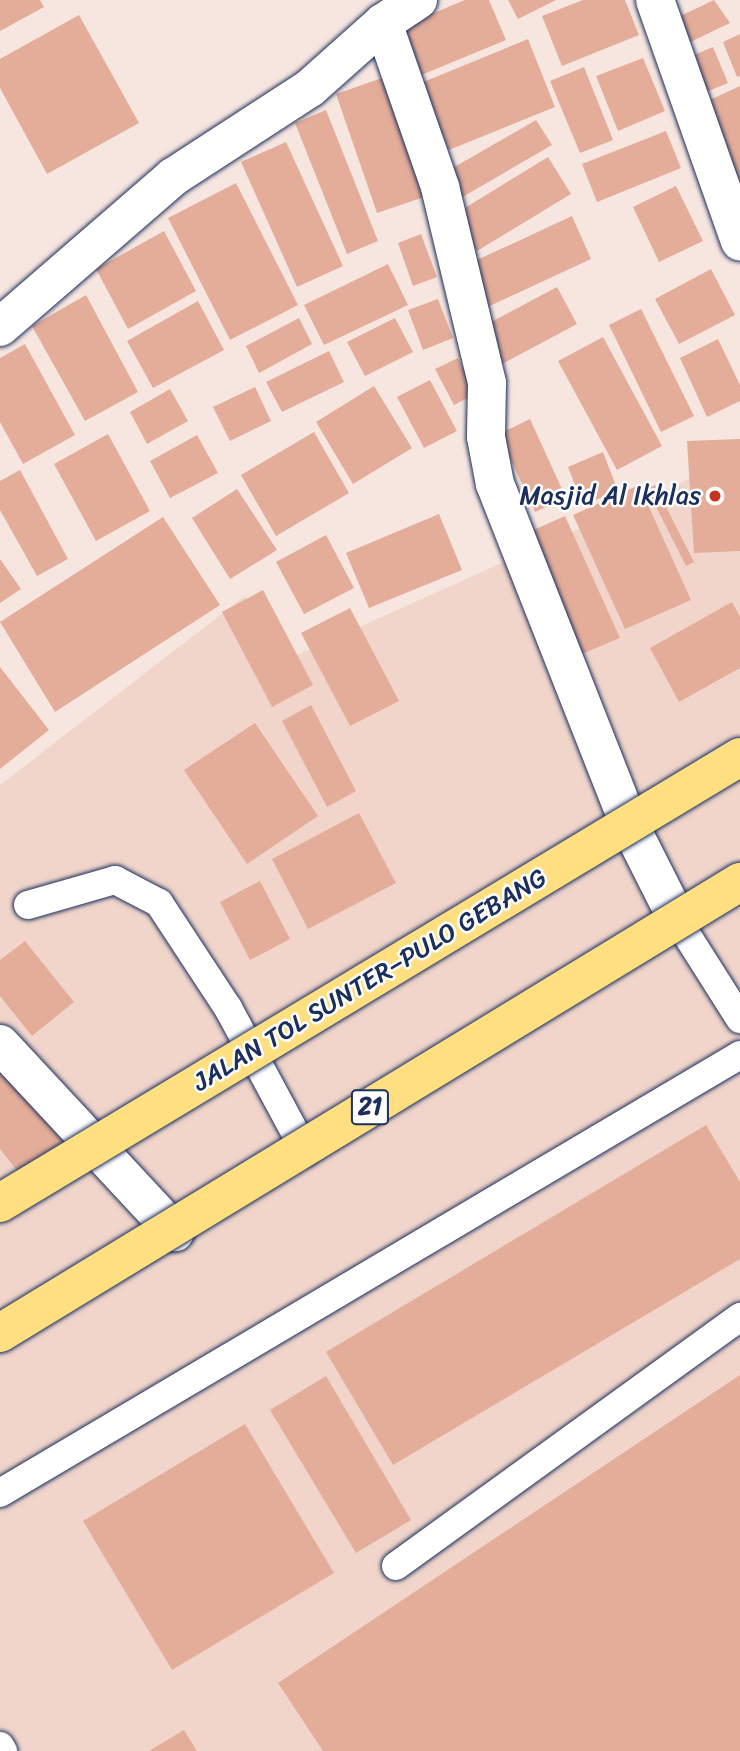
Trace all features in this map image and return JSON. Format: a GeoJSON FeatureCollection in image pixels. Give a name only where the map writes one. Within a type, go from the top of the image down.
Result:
{"type":"FeatureCollection","features":[{"type":"Feature","properties":{"kind":"highway","name":"JALAN TOL SUNTER–PULO GEBANG"},"geometry":{"type":"LineString","coordinates":[[0,1203],[740,757]]}},
{"type":"Feature","properties":{"kind":"highway","name":"21"},"geometry":{"type":"LineString","coordinates":[[0,1333],[740,882]]}},
{"type":"Feature","properties":{"kind":"street"},"geometry":{"type":"LineString","coordinates":[[0,327],[173,177],[310,88],[383,23],[418,0]]}},
{"type":"Feature","properties":{"kind":"street"},"geometry":{"type":"LineString","coordinates":[[655,0],[740,243]]}},
{"type":"Feature","properties":{"kind":"street"},"geometry":{"type":"LineString","coordinates":[[383,23],[440,187],[487,383],[486,437],[495,484],[625,813],[678,920]]}},
{"type":"Feature","properties":{"kind":"street"},"geometry":{"type":"LineString","coordinates":[[0,1044],[175,1232]]}},
{"type":"Feature","properties":{"kind":"lane"},"geometry":{"type":"LineString","coordinates":[[28,905],[115,880],[159,903],[228,1008],[305,1151]]}},
{"type":"Feature","properties":{"kind":"lane"},"geometry":{"type":"LineString","coordinates":[[678,920],[740,1019]]}},
{"type":"Feature","properties":{"kind":"lane"},"geometry":{"type":"LineString","coordinates":[[0,1493],[740,1055]]}},
{"type":"Feature","properties":{"kind":"lane"},"geometry":{"type":"LineString","coordinates":[[396,1566],[740,1318]]}},
{"type":"Feature","properties":{"kind":"lane"},"geometry":{"type":"LineString","coordinates":[[0,1746],[3,1751]]}},
{"type":"Feature","properties":{"kind":"shaded area"},"geometry":{"type":"Polygon","coordinates":[[[740,456],[740,1751],[0,1751],[0,785],[245,596],[277,664],[740,456]]]}},
{"type":"Feature","properties":{"kind":"building"},"geometry":{"type":"Polygon","coordinates":[[[0,0],[40,0],[44,7],[0,31],[0,0]]]}},
{"type":"Feature","properties":{"kind":"building"},"geometry":{"type":"Polygon","coordinates":[[[465,0],[489,0],[506,40],[414,78],[395,29],[465,0]]]}},
{"type":"Feature","properties":{"kind":"building"},"geometry":{"type":"Polygon","coordinates":[[[508,0],[556,0],[518,19],[508,0]]]}},
{"type":"Feature","properties":{"kind":"building"},"geometry":{"type":"Polygon","coordinates":[[[583,0],[625,0],[639,35],[562,66],[542,16],[583,0]]]}},
{"type":"Feature","properties":{"kind":"building"},"geometry":{"type":"Polygon","coordinates":[[[714,0],[730,23],[684,45],[672,20],[714,0]]]}},
{"type":"Feature","properties":{"kind":"building"},"geometry":{"type":"Polygon","coordinates":[[[79,15],[139,123],[47,174],[0,88],[0,59],[79,15]]]}},
{"type":"Feature","properties":{"kind":"building"},"geometry":{"type":"Polygon","coordinates":[[[740,34],[740,76],[737,77],[723,42],[740,34]]]}},
{"type":"Feature","properties":{"kind":"building"},"geometry":{"type":"Polygon","coordinates":[[[528,39],[555,107],[449,150],[421,83],[528,39]]]}},
{"type":"Feature","properties":{"kind":"building"},"geometry":{"type":"Polygon","coordinates":[[[713,47],[728,83],[699,95],[684,59],[713,47]]]}},
{"type":"Feature","properties":{"kind":"building"},"geometry":{"type":"Polygon","coordinates":[[[643,58],[665,111],[618,131],[596,76],[643,58]]]}},
{"type":"Feature","properties":{"kind":"building"},"geometry":{"type":"Polygon","coordinates":[[[584,67],[613,140],[580,153],[550,81],[584,67]]]}},
{"type":"Feature","properties":{"kind":"building"},"geometry":{"type":"Polygon","coordinates":[[[385,77],[427,196],[377,213],[336,94],[385,77]]]}},
{"type":"Feature","properties":{"kind":"building"},"geometry":{"type":"Polygon","coordinates":[[[740,86],[740,191],[699,105],[740,86]]]}},
{"type":"Feature","properties":{"kind":"building"},"geometry":{"type":"Polygon","coordinates":[[[326,110],[378,241],[347,254],[295,123],[326,110]]]}},
{"type":"Feature","properties":{"kind":"building"},"geometry":{"type":"Polygon","coordinates":[[[536,120],[552,145],[459,199],[444,173],[536,120]]]}},
{"type":"Feature","properties":{"kind":"building"},"geometry":{"type":"Polygon","coordinates":[[[666,131],[681,168],[597,202],[582,164],[666,131]]]}},
{"type":"Feature","properties":{"kind":"building"},"geometry":{"type":"Polygon","coordinates":[[[286,142],[343,266],[297,287],[241,162],[286,142]]]}},
{"type":"Feature","properties":{"kind":"building"},"geometry":{"type":"Polygon","coordinates":[[[548,157],[571,194],[477,251],[455,214],[548,157]]]}},
{"type":"Feature","properties":{"kind":"building"},"geometry":{"type":"Polygon","coordinates":[[[236,183],[298,305],[230,340],[168,218],[236,183]]]}},
{"type":"Feature","properties":{"kind":"building"},"geometry":{"type":"Polygon","coordinates":[[[676,186],[703,241],[659,262],[633,207],[676,186]]]}},
{"type":"Feature","properties":{"kind":"building"},"geometry":{"type":"Polygon","coordinates":[[[572,216],[591,259],[483,309],[464,266],[572,216]]]}},
{"type":"Feature","properties":{"kind":"building"},"geometry":{"type":"Polygon","coordinates":[[[164,231],[196,291],[128,329],[96,269],[164,231]]]}},
{"type":"Feature","properties":{"kind":"building"},"geometry":{"type":"Polygon","coordinates":[[[421,234],[437,277],[413,286],[398,243],[421,234]]]}},
{"type":"Feature","properties":{"kind":"building"},"geometry":{"type":"Polygon","coordinates":[[[388,264],[408,305],[324,345],[304,305],[388,264]]]}},
{"type":"Feature","properties":{"kind":"building"},"geometry":{"type":"Polygon","coordinates":[[[711,269],[735,315],[679,344],[655,299],[711,269]]]}},
{"type":"Feature","properties":{"kind":"building"},"geometry":{"type":"Polygon","coordinates":[[[557,287],[577,324],[500,365],[480,328],[557,287]]]}},
{"type":"Feature","properties":{"kind":"building"},"geometry":{"type":"Polygon","coordinates":[[[86,295],[138,392],[85,421],[32,326],[86,295]]]}},
{"type":"Feature","properties":{"kind":"building"},"geometry":{"type":"Polygon","coordinates":[[[438,299],[453,338],[423,350],[408,310],[438,299]]]}},
{"type":"Feature","properties":{"kind":"building"},"geometry":{"type":"Polygon","coordinates":[[[198,301],[224,350],[153,388],[127,341],[198,301]]]}},
{"type":"Feature","properties":{"kind":"building"},"geometry":{"type":"Polygon","coordinates":[[[641,309],[694,416],[661,432],[609,325],[641,309]]]}},
{"type":"Feature","properties":{"kind":"building"},"geometry":{"type":"Polygon","coordinates":[[[299,318],[312,344],[259,373],[246,346],[299,318]]]}},
{"type":"Feature","properties":{"kind":"building"},"geometry":{"type":"Polygon","coordinates":[[[395,318],[413,352],[365,376],[347,342],[395,318]]]}},
{"type":"Feature","properties":{"kind":"building"},"geometry":{"type":"Polygon","coordinates":[[[603,337],[662,446],[617,470],[558,361],[603,337]]]}},
{"type":"Feature","properties":{"kind":"building"},"geometry":{"type":"Polygon","coordinates":[[[718,339],[740,385],[740,401],[707,417],[680,358],[718,339]]]}},
{"type":"Feature","properties":{"kind":"building"},"geometry":{"type":"Polygon","coordinates":[[[25,344],[75,435],[23,464],[0,422],[0,358],[25,344]]]}},
{"type":"Feature","properties":{"kind":"building"},"geometry":{"type":"Polygon","coordinates":[[[329,351],[344,382],[282,412],[266,382],[329,351]]]}},
{"type":"Feature","properties":{"kind":"building"},"geometry":{"type":"Polygon","coordinates":[[[458,358],[475,394],[454,405],[435,369],[458,358]]]}},
{"type":"Feature","properties":{"kind":"building"},"geometry":{"type":"Polygon","coordinates":[[[430,380],[457,431],[424,448],[397,397],[430,380]]]}},
{"type":"Feature","properties":{"kind":"building"},"geometry":{"type":"Polygon","coordinates":[[[374,386],[412,448],[353,484],[316,422],[374,386]]]}},
{"type":"Feature","properties":{"kind":"building"},"geometry":{"type":"Polygon","coordinates":[[[255,387],[271,421],[230,441],[213,407],[255,387]]]}},
{"type":"Feature","properties":{"kind":"building"},"geometry":{"type":"Polygon","coordinates":[[[170,389],[188,421],[147,444],[130,412],[170,389]]]}},
{"type":"Feature","properties":{"kind":"building"},"geometry":{"type":"Polygon","coordinates":[[[530,419],[566,498],[535,512],[499,434],[530,419]]]}},
{"type":"Feature","properties":{"kind":"building"},"geometry":{"type":"Polygon","coordinates":[[[314,432],[349,493],[276,536],[241,475],[314,432]]]}},
{"type":"Feature","properties":{"kind":"building"},"geometry":{"type":"Polygon","coordinates":[[[108,434],[150,511],[96,541],[54,464],[108,434]]]}},
{"type":"Feature","properties":{"kind":"building"},"geometry":{"type":"Polygon","coordinates":[[[197,435],[218,473],[170,498],[150,461],[197,435]]]}},
{"type":"Feature","properties":{"kind":"building","name":"Masjid Al Ikhlas"},"geometry":{"type":"Polygon","coordinates":[[[740,439],[740,551],[694,553],[687,441],[740,439]]]}},
{"type":"Feature","properties":{"kind":"building"},"geometry":{"type":"Polygon","coordinates":[[[603,452],[618,491],[583,505],[568,467],[603,452]]]}},
{"type":"Feature","properties":{"kind":"building"},"geometry":{"type":"Polygon","coordinates":[[[20,470],[68,559],[37,576],[0,510],[0,481],[20,470]]]}},
{"type":"Feature","properties":{"kind":"building"},"geometry":{"type":"Polygon","coordinates":[[[639,485],[691,600],[625,629],[573,515],[639,485]]]}},
{"type":"Feature","properties":{"kind":"building"},"geometry":{"type":"Polygon","coordinates":[[[655,485],[694,562],[686,566],[647,489],[655,485]]]}},
{"type":"Feature","properties":{"kind":"building"},"geometry":{"type":"Polygon","coordinates":[[[237,489],[277,550],[230,579],[192,518],[237,489]]]}},
{"type":"Feature","properties":{"kind":"building"},"geometry":{"type":"Polygon","coordinates":[[[439,514],[462,570],[369,608],[346,553],[439,514]]]}},
{"type":"Feature","properties":{"kind":"building"},"geometry":{"type":"Polygon","coordinates":[[[565,516],[620,638],[577,656],[522,535],[565,516]]]}},
{"type":"Feature","properties":{"kind":"building"},"geometry":{"type":"Polygon","coordinates":[[[163,517],[220,605],[55,712],[0,622],[163,517]]]}},
{"type":"Feature","properties":{"kind":"building"},"geometry":{"type":"Polygon","coordinates":[[[326,535],[354,588],[304,614],[276,562],[326,535]]]}},
{"type":"Feature","properties":{"kind":"building"},"geometry":{"type":"Polygon","coordinates":[[[0,559],[21,589],[0,603],[0,559]]]}},
{"type":"Feature","properties":{"kind":"building"},"geometry":{"type":"Polygon","coordinates":[[[263,590],[313,685],[272,707],[222,612],[263,590]]]}},
{"type":"Feature","properties":{"kind":"building"},"geometry":{"type":"Polygon","coordinates":[[[732,602],[740,617],[740,668],[679,702],[650,648],[732,602]]]}},
{"type":"Feature","properties":{"kind":"building"},"geometry":{"type":"Polygon","coordinates":[[[350,608],[399,701],[350,726],[301,633],[350,608]]]}},
{"type":"Feature","properties":{"kind":"building"},"geometry":{"type":"Polygon","coordinates":[[[0,667],[49,730],[0,769],[0,667]]]}},
{"type":"Feature","properties":{"kind":"building"},"geometry":{"type":"Polygon","coordinates":[[[311,705],[356,791],[327,807],[282,721],[311,705]]]}},
{"type":"Feature","properties":{"kind":"building"},"geometry":{"type":"Polygon","coordinates":[[[255,723],[318,816],[247,864],[184,770],[255,723]]]}},
{"type":"Feature","properties":{"kind":"building"},"geometry":{"type":"Polygon","coordinates":[[[359,813],[396,883],[308,929],[272,859],[359,813]]]}},
{"type":"Feature","properties":{"kind":"building"},"geometry":{"type":"Polygon","coordinates":[[[260,881],[290,939],[250,960],[220,902],[260,881]]]}},
{"type":"Feature","properties":{"kind":"building"},"geometry":{"type":"Polygon","coordinates":[[[25,941],[74,1002],[32,1036],[0,996],[0,960],[25,941]]]}},
{"type":"Feature","properties":{"kind":"building"},"geometry":{"type":"Polygon","coordinates":[[[0,1067],[68,1140],[22,1177],[0,1149],[0,1067]]]}},
{"type":"Feature","properties":{"kind":"building"},"geometry":{"type":"Polygon","coordinates":[[[706,1125],[740,1182],[740,1259],[393,1465],[326,1352],[706,1125]]]}},
{"type":"Feature","properties":{"kind":"building"},"geometry":{"type":"Polygon","coordinates":[[[740,1375],[740,1751],[323,1751],[278,1683],[740,1375]]]}},
{"type":"Feature","properties":{"kind":"building"},"geometry":{"type":"Polygon","coordinates":[[[326,1376],[411,1520],[356,1553],[270,1410],[326,1376]]]}},
{"type":"Feature","properties":{"kind":"building"},"geometry":{"type":"Polygon","coordinates":[[[245,1424],[334,1573],[172,1670],[83,1521],[245,1424]]]}},
{"type":"Feature","properties":{"kind":"building"},"geometry":{"type":"Polygon","coordinates":[[[184,1730],[197,1751],[149,1751],[184,1730]]]}},
{"type":"Feature","properties":{"kind":"place","name":"Masjid Al Ikhlas"},"geometry":{"type":"Point","coordinates":[715,496]}}]}
